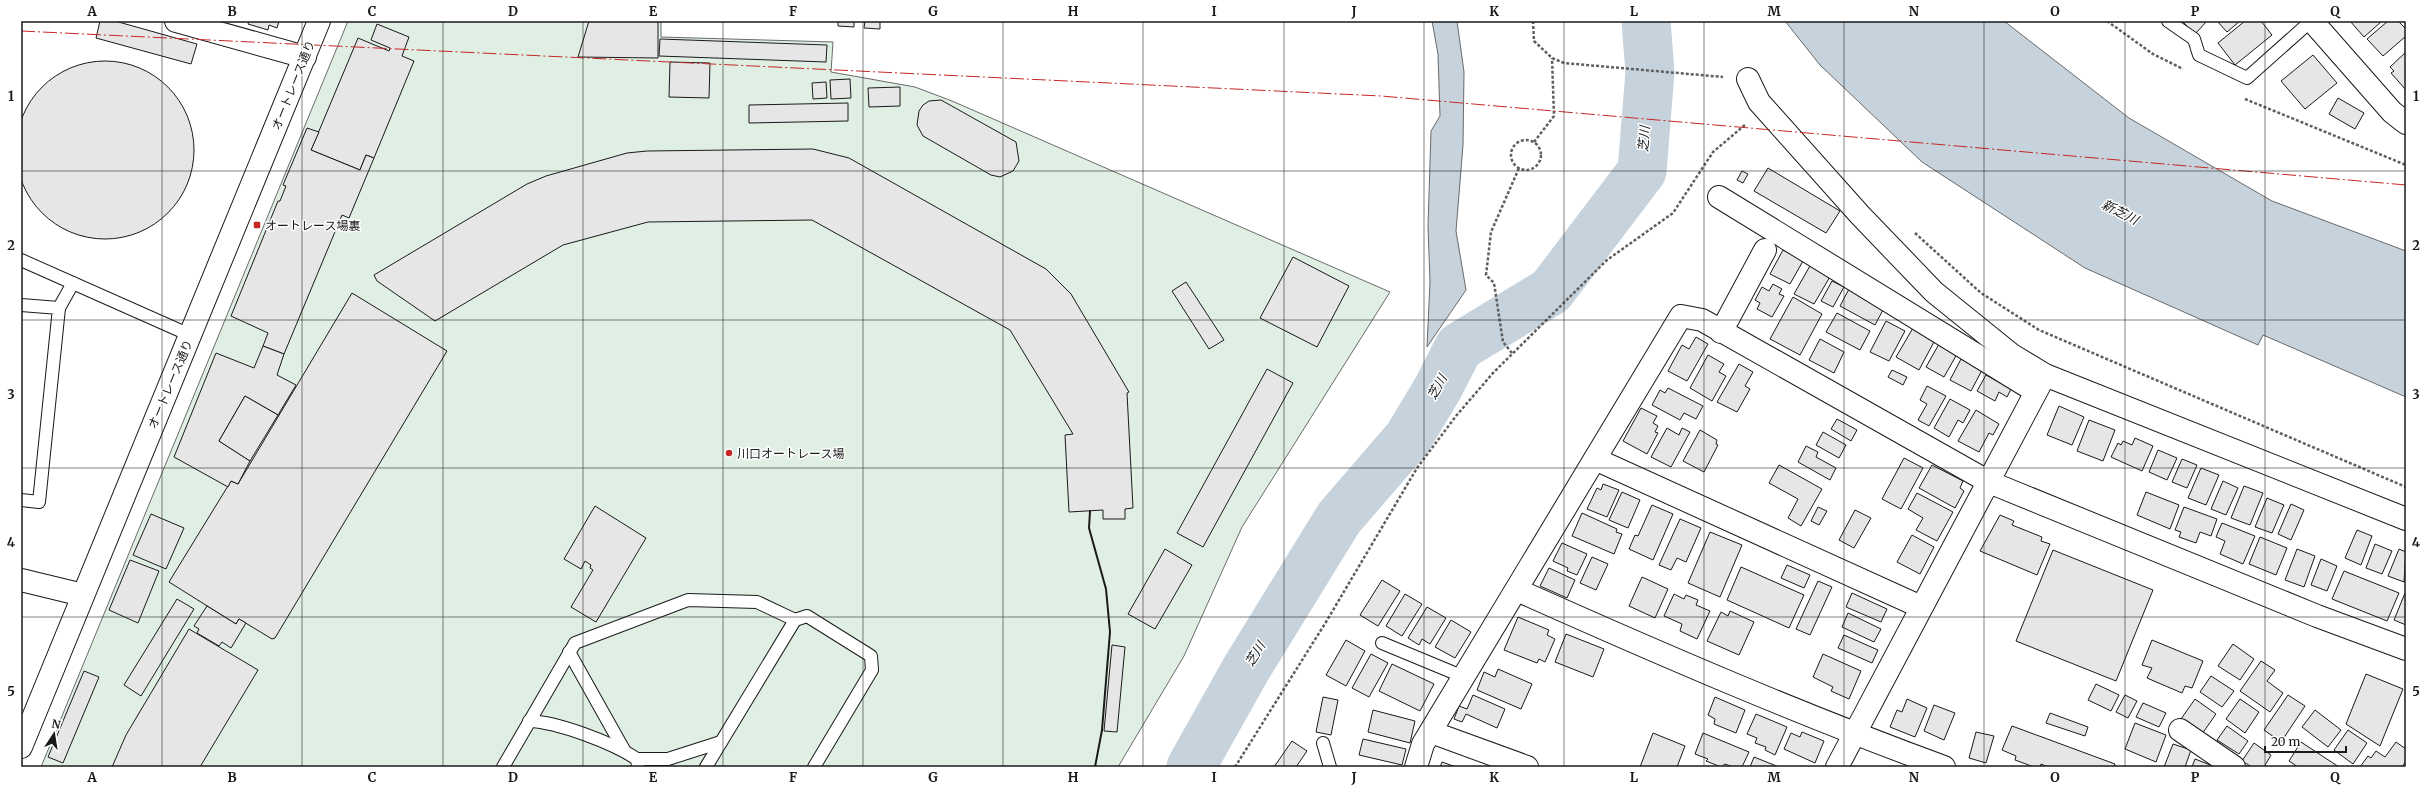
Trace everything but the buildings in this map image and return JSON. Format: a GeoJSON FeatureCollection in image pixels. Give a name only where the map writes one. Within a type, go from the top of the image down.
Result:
{"type":"FeatureCollection","features":[{"type":"Feature","properties":{"kind":"street"},"geometry":{"type":"LineString","coordinates":[[176,21],[304,57]]}},
{"type":"Feature","properties":{"kind":"street","name":"オートレース通り"},"geometry":{"type":"LineString","coordinates":[[21,747],[319,21]]}},
{"type":"Feature","properties":{"kind":"street"},"geometry":{"type":"LineString","coordinates":[[2312,21],[2392,112],[2406,123]]}},
{"type":"Feature","properties":{"kind":"street"},"geometry":{"type":"LineString","coordinates":[[1748,79],[1764,108],[1860,215],[1934,292],[2012,355],[2040,383]]}},
{"type":"Feature","properties":{"kind":"street"},"geometry":{"type":"LineString","coordinates":[[1719,197],[2040,383],[2406,519]]}},
{"type":"Feature","properties":{"kind":"street"},"geometry":{"type":"LineString","coordinates":[[1721,332],[1765,250]]}},
{"type":"Feature","properties":{"kind":"street"},"geometry":{"type":"LineString","coordinates":[[1416,767],[1423,744],[1681,316],[1702,320],[1989,482],[2317,616],[2406,649]]}},
{"type":"Feature","properties":{"kind":"street"},"geometry":{"type":"LineString","coordinates":[[1837,767],[2040,383]]}},
{"type":"Feature","properties":{"kind":"street"},"geometry":{"type":"LineString","coordinates":[[1595,459],[1921,607]]}},
{"type":"Feature","properties":{"kind":"street"},"geometry":{"type":"LineString","coordinates":[[21,580],[83,595]]}},
{"type":"Feature","properties":{"kind":"street"},"geometry":{"type":"LineString","coordinates":[[1517,590],[1705,674],[1854,734],[1944,767]]}},
{"type":"Feature","properties":{"kind":"street"},"geometry":{"type":"LineString","coordinates":[[2180,730],[2234,767]]}},
{"type":"Feature","properties":{"kind":"street"},"geometry":{"type":"LineString","coordinates":[[1431,732],[1527,767]]}},
{"type":"Feature","properties":{"kind":"lane"},"geometry":{"type":"LineString","coordinates":[[2168,21],[2194,39],[2199,55],[2247,78],[2312,21]]}},
{"type":"Feature","properties":{"kind":"lane"},"geometry":{"type":"LineString","coordinates":[[21,260],[190,336]]}},
{"type":"Feature","properties":{"kind":"lane"},"geometry":{"type":"LineString","coordinates":[[21,500],[39,502],[59,308],[74,283]]}},
{"type":"Feature","properties":{"kind":"lane"},"geometry":{"type":"LineString","coordinates":[[21,305],[59,308]]}},
{"type":"Feature","properties":{"kind":"lane"},"geometry":{"type":"LineString","coordinates":[[503,767],[575,643],[688,600],[757,602],[795,620]]}},
{"type":"Feature","properties":{"kind":"lane"},"geometry":{"type":"LineString","coordinates":[[706,767],[795,620],[807,616],[871,656],[872,670],[814,767]]}},
{"type":"Feature","properties":{"kind":"lane"},"geometry":{"type":"LineString","coordinates":[[1382,643],[1464,677]]}},
{"type":"Feature","properties":{"kind":"lane"},"geometry":{"type":"LineString","coordinates":[[569,652],[624,750],[638,763],[668,759],[721,742]]}},
{"type":"Feature","properties":{"kind":"lane"},"geometry":{"type":"LineString","coordinates":[[529,721],[544,722],[624,750]]}},
{"type":"Feature","properties":{"kind":"lane"},"geometry":{"type":"LineString","coordinates":[[1323,743],[1330,767]]}},
{"type":"Feature","properties":{"kind":"path"},"geometry":{"type":"LineString","coordinates":[[1533,21],[1534,41],[1552,58],[1564,63],[1748,79]]}},
{"type":"Feature","properties":{"kind":"path"},"geometry":{"type":"LineString","coordinates":[[1534,142],[1554,116],[1552,58]]}},
{"type":"Feature","properties":{"kind":"path"},"geometry":{"type":"LineString","coordinates":[[1235,767],[1326,622],[1417,468],[1456,416],[1512,353],[1607,260],[1673,213],[1713,152],[1764,108]]}},
{"type":"Feature","properties":{"kind":"path"},"geometry":{"type":"LineString","coordinates":[[1522,140],[1534,142],[1540,150],[1538,164],[1530,170],[1519,168],[1512,159],[1512,148],[1522,140]]}},
{"type":"Feature","properties":{"kind":"path"},"geometry":{"type":"LineString","coordinates":[[1512,353],[1503,342],[1494,283],[1486,275],[1491,232],[1519,168]]}},
{"type":"Feature","properties":{"kind":"path"},"geometry":{"type":"LineString","coordinates":[[1910,229],[1981,293],[2039,330],[2406,487]]}},
{"type":"Feature","properties":{"kind":"green space","name":"川口オートレース場"},"geometry":{"type":"Polygon","coordinates":[[[348,21],[661,21],[661,37],[833,42],[831,72],[915,87],[952,101],[1390,292],[1242,527],[1184,656],[1118,767],[41,767],[348,21]]]}},
{"type":"Feature","properties":{"kind":"water"},"geometry":{"type":"Polygon","coordinates":[[[1432,21],[1457,21],[1464,72],[1463,145],[1456,231],[1466,290],[1427,347],[1430,282],[1428,226],[1431,131],[1440,116],[1438,54],[1432,21]]]}},
{"type":"Feature","properties":{"kind":"water","name":"新芝川"},"geometry":{"type":"Polygon","coordinates":[[[1785,21],[2004,21],[2129,118],[2272,201],[2406,251],[2406,397],[2263,335],[2258,345],[2085,268],[1922,162],[1820,65],[1785,21]]]}},
{"type":"Feature","properties":{"kind":"waterway","name":"芝川"},"geometry":{"type":"LineString","coordinates":[[1191,767],[1246,669],[1339,518],[1408,438],[1438,388],[1459,347],[1551,291],[1642,171],[1650,72],[1646,21]]}},
{"type":"Feature","properties":{"kind":"wall"},"geometry":{"type":"LineString","coordinates":[[1090,511],[1089,528],[1106,589],[1110,632],[1102,730],[1095,767]]}},
{"type":"Feature","properties":{"kind":"power"},"geometry":{"type":"LineString","coordinates":[[21,31],[1381,96],[2406,185]]}},
{"type":"Feature","properties":{"kind":"place","name":"オートレース場裏"},"geometry":{"type":"Point","coordinates":[257,225]}},
{"type":"Feature","properties":{"kind":"place","name":"川口オートレース場"},"geometry":{"type":"Point","coordinates":[729,453]}}]}
